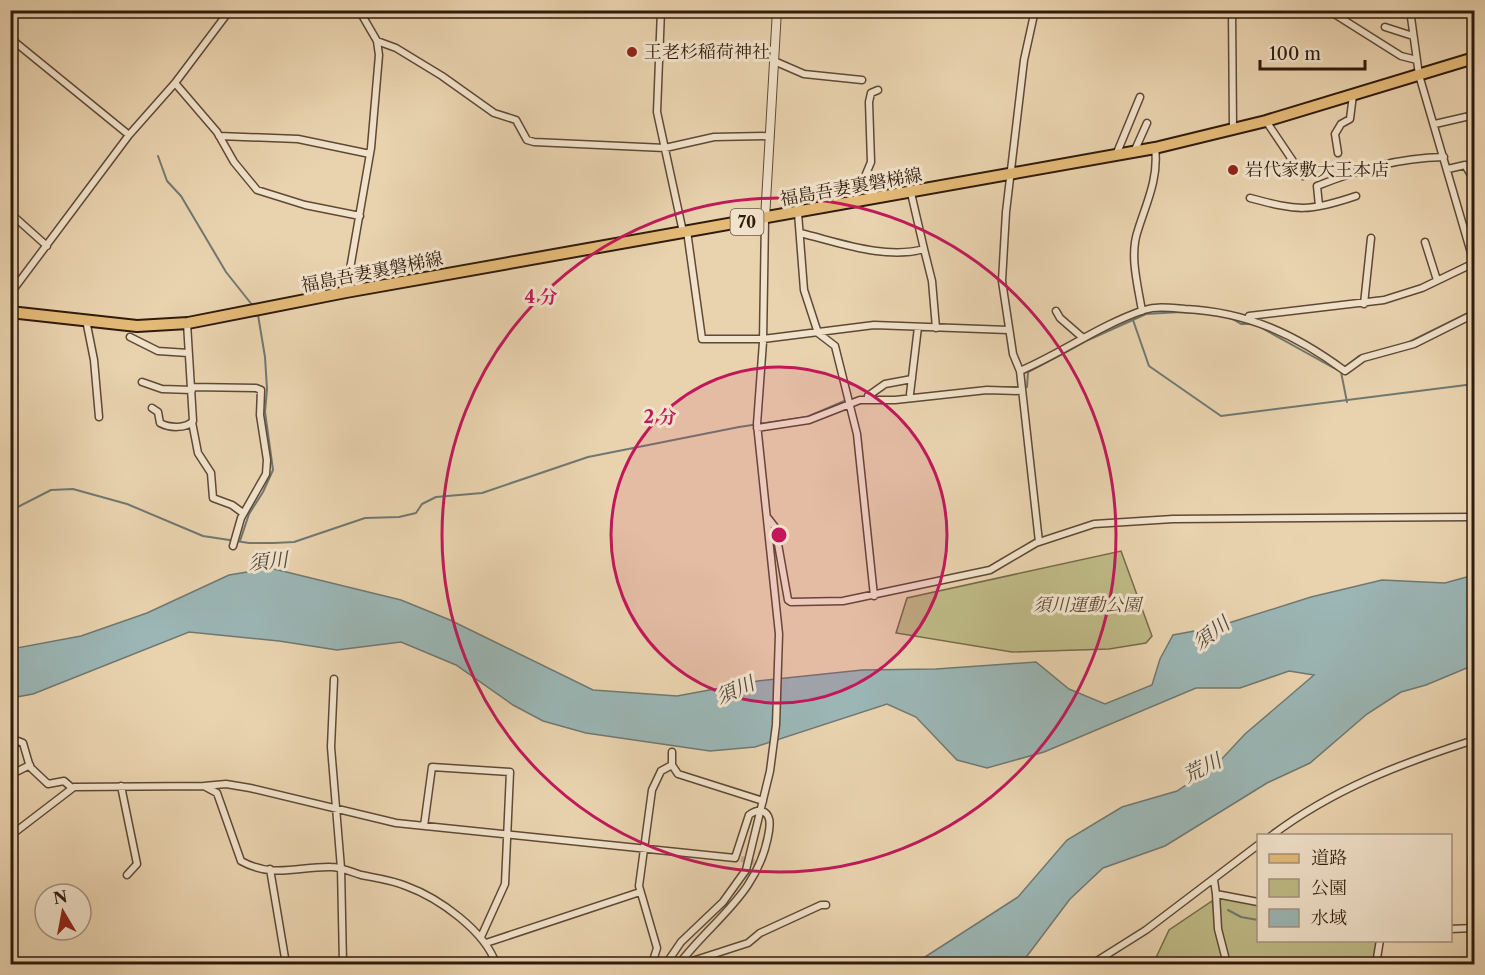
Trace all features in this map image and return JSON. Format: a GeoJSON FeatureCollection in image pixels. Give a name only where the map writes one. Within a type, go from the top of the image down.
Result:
{"type":"FeatureCollection","features":[{"type":"Feature","properties":{"kind":"main road","name":"福島吾妻裏磐梯線"},"geometry":{"type":"LineString","coordinates":[[10,312],[137,326],[187,323],[346,292],[685,231],[1012,176],[1155,148],[1266,121],[1474,58]]}},
{"type":"Feature","properties":{"kind":"street"},"geometry":{"type":"LineString","coordinates":[[10,294],[129,135],[175,83],[230,10]]}},
{"type":"Feature","properties":{"kind":"street"},"geometry":{"type":"LineString","coordinates":[[346,292],[370,154],[379,55],[377,41],[359,10]]}},
{"type":"Feature","properties":{"kind":"street"},"geometry":{"type":"LineString","coordinates":[[661,10],[657,106],[685,231],[702,339],[763,339],[874,326],[1008,330]]}},
{"type":"Feature","properties":{"kind":"street"},"geometry":{"type":"LineString","coordinates":[[666,964],[681,942],[723,902],[741,878],[750,858],[764,801],[776,724],[779,634],[758,428],[763,339],[765,219],[777,10]]}},
{"type":"Feature","properties":{"kind":"street"},"geometry":{"type":"LineString","coordinates":[[1035,10],[1024,60],[1006,212],[1002,281],[1012,354],[1020,371],[1039,542]]}},
{"type":"Feature","properties":{"kind":"street"},"geometry":{"type":"LineString","coordinates":[[1232,10],[1233,128]]}},
{"type":"Feature","properties":{"kind":"street"},"geometry":{"type":"LineString","coordinates":[[1328,10],[1401,56],[1417,60]]}},
{"type":"Feature","properties":{"kind":"street"},"geometry":{"type":"LineString","coordinates":[[1246,317],[1292,309],[1364,303],[1408,293],[1474,260],[1419,75],[1410,11],[1399,10]]}},
{"type":"Feature","properties":{"kind":"street"},"geometry":{"type":"LineString","coordinates":[[1385,27],[1413,36]]}},
{"type":"Feature","properties":{"kind":"street"},"geometry":{"type":"LineString","coordinates":[[10,38],[129,135]]}},
{"type":"Feature","properties":{"kind":"street"},"geometry":{"type":"LineString","coordinates":[[377,41],[396,48],[442,76],[494,113],[516,120],[527,140],[665,148],[714,137],[770,136]]}},
{"type":"Feature","properties":{"kind":"street"},"geometry":{"type":"LineString","coordinates":[[774,61],[804,74],[862,80]]}},
{"type":"Feature","properties":{"kind":"street"},"geometry":{"type":"LineString","coordinates":[[175,83],[189,96],[219,136],[234,162],[257,190],[306,205],[360,216]]}},
{"type":"Feature","properties":{"kind":"street"},"geometry":{"type":"LineString","coordinates":[[872,200],[866,174],[871,162],[869,102],[871,93],[878,90]]}},
{"type":"Feature","properties":{"kind":"street"},"geometry":{"type":"LineString","coordinates":[[1338,153],[1335,134],[1341,124],[1350,119],[1353,96]]}},
{"type":"Feature","properties":{"kind":"street"},"geometry":{"type":"LineString","coordinates":[[1116,156],[1140,97]]}},
{"type":"Feature","properties":{"kind":"street"},"geometry":{"type":"LineString","coordinates":[[1435,124],[1474,115]]}},
{"type":"Feature","properties":{"kind":"street"},"geometry":{"type":"LineString","coordinates":[[1266,121],[1303,176]]}},
{"type":"Feature","properties":{"kind":"street"},"geometry":{"type":"LineString","coordinates":[[1134,152],[1147,123]]}},
{"type":"Feature","properties":{"kind":"street"},"geometry":{"type":"LineString","coordinates":[[219,136],[298,139],[370,154]]}},
{"type":"Feature","properties":{"kind":"street"},"geometry":{"type":"LineString","coordinates":[[1142,310],[1135,251],[1138,230],[1149,203],[1157,160],[1155,148]]}},
{"type":"Feature","properties":{"kind":"street"},"geometry":{"type":"LineString","coordinates":[[1319,206],[1317,186],[1358,169],[1409,158],[1444,157]]}},
{"type":"Feature","properties":{"kind":"street"},"geometry":{"type":"LineString","coordinates":[[1448,169],[1465,165],[1474,180]]}},
{"type":"Feature","properties":{"kind":"street"},"geometry":{"type":"LineString","coordinates":[[911,193],[932,281],[936,328]]}},
{"type":"Feature","properties":{"kind":"street"},"geometry":{"type":"LineString","coordinates":[[1250,198],[1291,209],[1319,206],[1356,196]]}},
{"type":"Feature","properties":{"kind":"street"},"geometry":{"type":"LineString","coordinates":[[10,213],[46,246]]}},
{"type":"Feature","properties":{"kind":"street"},"geometry":{"type":"LineString","coordinates":[[798,213],[804,290],[818,333],[835,346],[857,434],[874,596]]}},
{"type":"Feature","properties":{"kind":"street"},"geometry":{"type":"LineString","coordinates":[[800,233],[892,252],[910,253],[924,249]]}},
{"type":"Feature","properties":{"kind":"street"},"geometry":{"type":"LineString","coordinates":[[1364,303],[1371,238]]}},
{"type":"Feature","properties":{"kind":"street"},"geometry":{"type":"LineString","coordinates":[[1425,242],[1437,280]]}},
{"type":"Feature","properties":{"kind":"street"},"geometry":{"type":"LineString","coordinates":[[1020,371],[1142,310],[1160,308],[1211,310],[1246,317],[1277,331],[1342,369],[1363,358],[1414,344],[1474,314]]}},
{"type":"Feature","properties":{"kind":"street"},"geometry":{"type":"LineString","coordinates":[[1056,311],[1060,318],[1083,338]]}},
{"type":"Feature","properties":{"kind":"street"},"geometry":{"type":"LineString","coordinates":[[86,320],[94,360],[99,417]]}},
{"type":"Feature","properties":{"kind":"street"},"geometry":{"type":"LineString","coordinates":[[187,323],[194,413],[192,422],[198,453],[211,472],[213,498],[232,505],[243,513]]}},
{"type":"Feature","properties":{"kind":"street"},"geometry":{"type":"LineString","coordinates":[[910,394],[918,327]]}},
{"type":"Feature","properties":{"kind":"street"},"geometry":{"type":"LineString","coordinates":[[130,337],[158,351],[189,353]]}},
{"type":"Feature","properties":{"kind":"street"},"geometry":{"type":"LineString","coordinates":[[868,396],[885,384],[912,379]]}},
{"type":"Feature","properties":{"kind":"street"},"geometry":{"type":"LineString","coordinates":[[142,382],[162,389],[256,388],[261,390],[260,414],[267,466],[263,482],[243,513],[233,546]]}},
{"type":"Feature","properties":{"kind":"street"},"geometry":{"type":"LineString","coordinates":[[758,428],[809,420],[850,402],[895,400],[987,390],[1022,391]]}},
{"type":"Feature","properties":{"kind":"street"},"geometry":{"type":"LineString","coordinates":[[152,408],[158,412],[160,423],[166,426],[186,426],[192,422]]}},
{"type":"Feature","properties":{"kind":"street"},"geometry":{"type":"LineString","coordinates":[[768,518],[775,526],[788,600],[791,602],[843,601],[990,570],[1039,542],[1094,525],[1173,519],[1474,517]]}},
{"type":"Feature","properties":{"kind":"street"},"geometry":{"type":"LineString","coordinates":[[334,680],[331,747],[341,868],[343,964]]}},
{"type":"Feature","properties":{"kind":"street"},"geometry":{"type":"LineString","coordinates":[[1274,834],[1292,820],[1370,776],[1474,740]]}},
{"type":"Feature","properties":{"kind":"street"},"geometry":{"type":"LineString","coordinates":[[10,746],[18,741],[23,743],[30,765],[48,784],[64,781],[72,788]]}},
{"type":"Feature","properties":{"kind":"street"},"geometry":{"type":"LineString","coordinates":[[672,752],[672,765],[683,777],[764,801]]}},
{"type":"Feature","properties":{"kind":"street"},"geometry":{"type":"LineString","coordinates":[[10,775],[30,765]]}},
{"type":"Feature","properties":{"kind":"street"},"geometry":{"type":"LineString","coordinates":[[652,964],[657,948],[640,892],[652,790],[661,771],[672,765]]}},
{"type":"Feature","properties":{"kind":"street"},"geometry":{"type":"LineString","coordinates":[[424,826],[432,767],[510,772],[512,775],[505,884],[483,940]]}},
{"type":"Feature","properties":{"kind":"street"},"geometry":{"type":"LineString","coordinates":[[10,836],[72,788],[81,786],[226,784],[335,807],[396,823],[738,859],[749,815],[761,811]]}},
{"type":"Feature","properties":{"kind":"street"},"geometry":{"type":"LineString","coordinates":[[121,786],[137,864],[127,875]]}},
{"type":"Feature","properties":{"kind":"street"},"geometry":{"type":"LineString","coordinates":[[204,786],[218,793],[241,861],[290,872],[330,867],[341,868],[405,885],[465,922],[483,940],[496,964]]}},
{"type":"Feature","properties":{"kind":"street"},"geometry":{"type":"LineString","coordinates":[[679,964],[692,947],[734,906],[758,863],[770,825],[768,816],[761,811]]}},
{"type":"Feature","properties":{"kind":"street"},"geometry":{"type":"LineString","coordinates":[[1092,964],[1214,880],[1257,846]]}},
{"type":"Feature","properties":{"kind":"street"},"geometry":{"type":"LineString","coordinates":[[270,869],[286,964]]}},
{"type":"Feature","properties":{"kind":"street"},"geometry":{"type":"LineString","coordinates":[[1214,880],[1218,929],[1227,964]]}},
{"type":"Feature","properties":{"kind":"street"},"geometry":{"type":"LineString","coordinates":[[483,940],[640,892]]}},
{"type":"Feature","properties":{"kind":"street"},"geometry":{"type":"LineString","coordinates":[[1216,894],[1257,902]]}},
{"type":"Feature","properties":{"kind":"street"},"geometry":{"type":"LineString","coordinates":[[683,964],[748,943],[760,933],[826,905]]}},
{"type":"Feature","properties":{"kind":"street"},"geometry":{"type":"LineString","coordinates":[[1452,929],[1474,928]]}},
{"type":"Feature","properties":{"kind":"street"},"geometry":{"type":"LineString","coordinates":[[1376,964],[1380,942]]}},
{"type":"Feature","properties":{"kind":"green space","name":"須川運動公園"},"geometry":{"type":"Polygon","coordinates":[[[1121,551],[1152,636],[1146,643],[1109,649],[1012,652],[896,633],[907,598],[1121,551]]]}},
{"type":"Feature","properties":{"kind":"green space"},"geometry":{"type":"Polygon","coordinates":[[[1218,897],[1257,904],[1257,942],[1379,942],[1374,964],[1229,964],[1220,930],[1218,897]]]}},
{"type":"Feature","properties":{"kind":"green space"},"geometry":{"type":"Polygon","coordinates":[[[1212,901],[1224,964],[1153,964],[1169,930],[1212,901]]]}},
{"type":"Feature","properties":{"kind":"water","name":"須川"},"geometry":{"type":"Polygon","coordinates":[[[270,568],[401,600],[450,620],[593,690],[677,696],[758,681],[862,670],[936,669],[1036,662],[1069,689],[1105,704],[1152,685],[1160,659],[1173,635],[1216,627],[1311,597],[1382,580],[1445,583],[1474,575],[1474,665],[1426,685],[1401,692],[1367,714],[1310,763],[1267,783],[1165,846],[1103,868],[1070,899],[1021,964],[914,964],[1018,897],[1067,840],[1122,807],[1177,791],[1218,763],[1245,734],[1314,675],[1289,671],[1240,688],[1196,688],[1044,752],[987,768],[957,760],[916,717],[887,704],[755,747],[710,751],[586,733],[543,721],[513,705],[456,665],[401,642],[337,650],[279,641],[189,632],[33,694],[11,698],[11,649],[81,636],[147,613],[229,575],[270,568]]]}},
{"type":"Feature","properties":{"kind":"waterway"},"geometry":{"type":"LineString","coordinates":[[158,156],[167,181],[181,196],[226,272],[253,306]]}},
{"type":"Feature","properties":{"kind":"waterway"},"geometry":{"type":"LineString","coordinates":[[1405,344],[1474,310]]}},
{"type":"Feature","properties":{"kind":"waterway"},"geometry":{"type":"LineString","coordinates":[[991,387],[1027,387],[1028,372],[1086,341],[1146,314],[1180,312],[1209,314]]}},
{"type":"Feature","properties":{"kind":"waterway"},"geometry":{"type":"LineString","coordinates":[[240,541],[249,514],[273,470],[265,412],[267,389],[265,357],[258,315]]}},
{"type":"Feature","properties":{"kind":"waterway"},"geometry":{"type":"LineString","coordinates":[[1229,317],[1241,324],[1252,324]]}},
{"type":"Feature","properties":{"kind":"waterway"},"geometry":{"type":"LineString","coordinates":[[1133,320],[1149,366],[1221,416],[1474,384]]}},
{"type":"Feature","properties":{"kind":"waterway"},"geometry":{"type":"LineString","coordinates":[[1260,327],[1341,372],[1347,402]]}},
{"type":"Feature","properties":{"kind":"waterway"},"geometry":{"type":"LineString","coordinates":[[1345,367],[1359,356],[1397,346]]}},
{"type":"Feature","properties":{"kind":"waterway","name":"須川"},"geometry":{"type":"LineString","coordinates":[[10,511],[51,490],[73,489],[127,504],[203,536],[249,543],[294,542],[365,518],[399,517],[416,513],[422,504],[436,497],[482,493],[588,457],[739,427],[807,417],[849,399],[857,399]]}},
{"type":"Feature","properties":{"kind":"waterway"},"geometry":{"type":"LineString","coordinates":[[1228,910],[1241,917],[1257,920]]}},
{"type":"Feature","properties":{"kind":"tunnel"},"geometry":{"type":"LineString","coordinates":[[741,859],[754,862]]}},
{"type":"Feature","properties":{"kind":"place","name":"王老杉稲荷神社"},"geometry":{"type":"Point","coordinates":[632,52]}},
{"type":"Feature","properties":{"kind":"place","name":"岩代家敷大王本店"},"geometry":{"type":"Point","coordinates":[1233,170]}},
{"type":"Feature","properties":{"kind":"water label","name":"荒川"},"geometry":{"type":"Point","coordinates":[1202,768]}}]}
